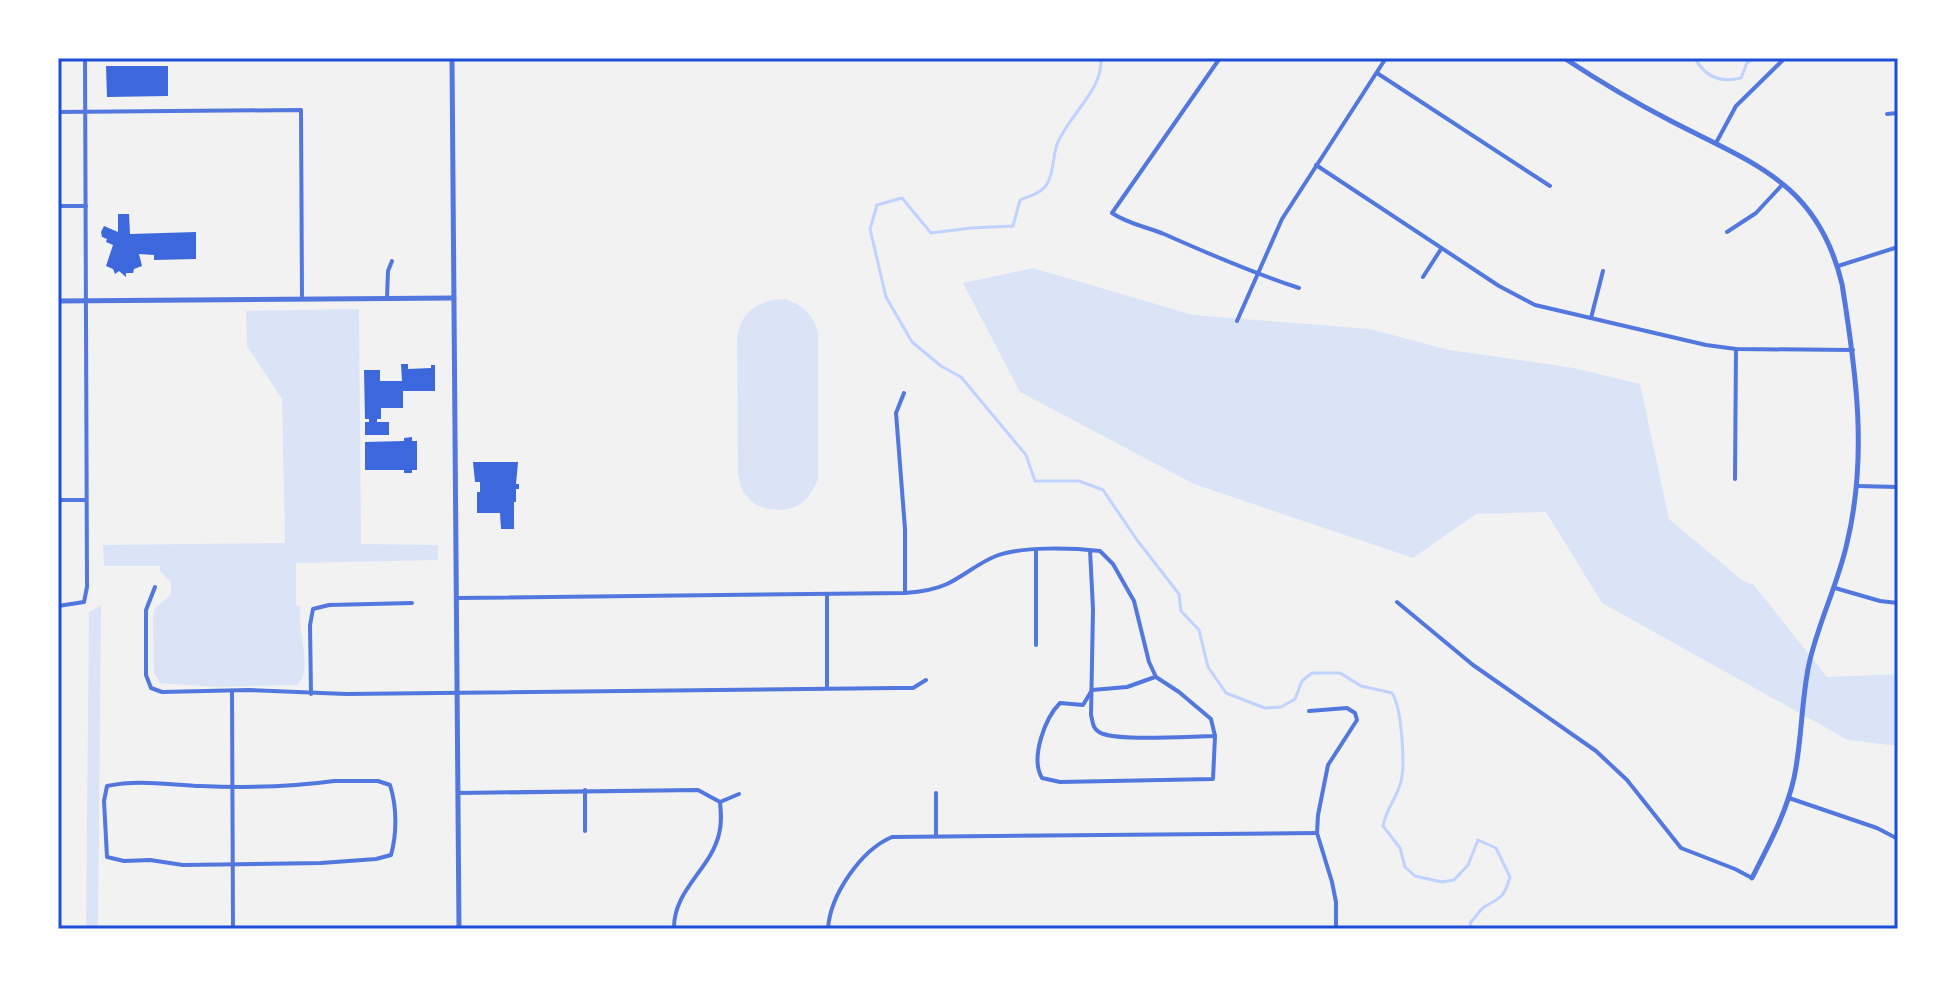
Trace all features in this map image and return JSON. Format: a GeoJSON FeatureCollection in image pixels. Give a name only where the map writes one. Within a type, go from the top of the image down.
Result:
{"type":"FeatureCollection","features":[{"type":"Feature","properties":{"kind":"street"},"geometry":{"type":"LineString","coordinates":[[58,606],[84,602],[86,596],[85,58]]}},
{"type":"Feature","properties":{"kind":"street"},"geometry":{"type":"LineString","coordinates":[[452,58],[459,929]]}},
{"type":"Feature","properties":{"kind":"street"},"geometry":{"type":"LineString","coordinates":[[1220,58],[1112,213],[1256,274],[1299,288]]}},
{"type":"Feature","properties":{"kind":"street"},"geometry":{"type":"LineString","coordinates":[[1237,321],[1282,219],[1386,58]]}},
{"type":"Feature","properties":{"kind":"street"},"geometry":{"type":"LineString","coordinates":[[1397,602],[1473,665],[1596,751],[1627,780],[1681,848],[1752,878],[1789,798],[1795,775],[1802,698],[1810,659],[1848,542],[1857,486],[1859,417],[1853,350],[1838,266],[1815,218],[1784,183],[1759,166],[1670,120],[1564,58]]}},
{"type":"Feature","properties":{"kind":"street"},"geometry":{"type":"LineString","coordinates":[[1716,143],[1736,106],[1785,58]]}},
{"type":"Feature","properties":{"kind":"street"},"geometry":{"type":"LineString","coordinates":[[1377,73],[1550,186]]}},
{"type":"Feature","properties":{"kind":"street"},"geometry":{"type":"LineString","coordinates":[[58,112],[301,110],[302,298]]}},
{"type":"Feature","properties":{"kind":"street"},"geometry":{"type":"LineString","coordinates":[[1887,114],[1898,113]]}},
{"type":"Feature","properties":{"kind":"street"},"geometry":{"type":"LineString","coordinates":[[1316,165],[1522,299],[1706,345],[1736,349],[1853,350]]}},
{"type":"Feature","properties":{"kind":"street"},"geometry":{"type":"LineString","coordinates":[[1727,232],[1756,213],[1784,183]]}},
{"type":"Feature","properties":{"kind":"street"},"geometry":{"type":"LineString","coordinates":[[58,206],[86,206]]}},
{"type":"Feature","properties":{"kind":"street"},"geometry":{"type":"LineString","coordinates":[[1838,266],[1898,247]]}},
{"type":"Feature","properties":{"kind":"street"},"geometry":{"type":"LineString","coordinates":[[1423,277],[1441,249]]}},
{"type":"Feature","properties":{"kind":"street"},"geometry":{"type":"LineString","coordinates":[[387,298],[388,271],[392,261]]}},
{"type":"Feature","properties":{"kind":"street"},"geometry":{"type":"LineString","coordinates":[[1591,318],[1603,271]]}},
{"type":"Feature","properties":{"kind":"street"},"geometry":{"type":"LineString","coordinates":[[58,301],[454,298]]}},
{"type":"Feature","properties":{"kind":"street"},"geometry":{"type":"LineString","coordinates":[[1735,479],[1736,349]]}},
{"type":"Feature","properties":{"kind":"street"},"geometry":{"type":"LineString","coordinates":[[904,393],[896,413],[905,529],[905,593]]}},
{"type":"Feature","properties":{"kind":"street"},"geometry":{"type":"LineString","coordinates":[[1857,486],[1898,487]]}},
{"type":"Feature","properties":{"kind":"street"},"geometry":{"type":"LineString","coordinates":[[58,500],[85,500]]}},
{"type":"Feature","properties":{"kind":"street"},"geometry":{"type":"LineString","coordinates":[[1090,550],[1094,728],[1100,733],[1117,736],[1215,736]]}},
{"type":"Feature","properties":{"kind":"street"},"geometry":{"type":"LineString","coordinates":[[456,598],[905,593],[930,590],[949,583],[999,555],[1036,551],[1100,551],[1113,564],[1134,601],[1149,662],[1156,677],[1211,719],[1215,736],[1213,779],[1060,782],[1042,778],[1038,759],[1048,715],[1060,703],[1083,705],[1092,690]]}},
{"type":"Feature","properties":{"kind":"street"},"geometry":{"type":"LineString","coordinates":[[1036,551],[1036,645]]}},
{"type":"Feature","properties":{"kind":"street"},"geometry":{"type":"LineString","coordinates":[[155,587],[146,610],[146,675],[151,688],[162,692],[311,694],[913,688],[926,680]]}},
{"type":"Feature","properties":{"kind":"street"},"geometry":{"type":"LineString","coordinates":[[1835,588],[1898,603]]}},
{"type":"Feature","properties":{"kind":"street"},"geometry":{"type":"LineString","coordinates":[[827,595],[828,689]]}},
{"type":"Feature","properties":{"kind":"street"},"geometry":{"type":"LineString","coordinates":[[311,694],[310,625],[313,609],[329,605],[412,603]]}},
{"type":"Feature","properties":{"kind":"street"},"geometry":{"type":"LineString","coordinates":[[1092,690],[1127,687],[1156,677]]}},
{"type":"Feature","properties":{"kind":"street"},"geometry":{"type":"LineString","coordinates":[[232,691],[233,929]]}},
{"type":"Feature","properties":{"kind":"street"},"geometry":{"type":"LineString","coordinates":[[1309,711],[1347,708],[1355,713],[1357,720],[1328,765],[1317,833],[1332,882],[1336,929]]}},
{"type":"Feature","properties":{"kind":"street"},"geometry":{"type":"LineString","coordinates":[[334,781],[378,781],[390,785],[394,798],[395,842],[391,855],[321,863],[232,864],[183,865],[107,857],[104,801],[107,786],[122,783],[303,785],[334,781]]}},
{"type":"Feature","properties":{"kind":"street"},"geometry":{"type":"LineString","coordinates":[[585,790],[585,831]]}},
{"type":"Feature","properties":{"kind":"street"},"geometry":{"type":"LineString","coordinates":[[458,793],[698,790],[720,802]]}},
{"type":"Feature","properties":{"kind":"street"},"geometry":{"type":"LineString","coordinates":[[936,793],[936,836]]}},
{"type":"Feature","properties":{"kind":"street"},"geometry":{"type":"LineString","coordinates":[[720,802],[739,794]]}},
{"type":"Feature","properties":{"kind":"street"},"geometry":{"type":"LineString","coordinates":[[1789,798],[1877,828],[1898,839]]}},
{"type":"Feature","properties":{"kind":"street"},"geometry":{"type":"LineString","coordinates":[[674,929],[682,895],[719,836],[720,802]]}},
{"type":"Feature","properties":{"kind":"street"},"geometry":{"type":"LineString","coordinates":[[828,929],[833,904],[871,848],[892,837],[1317,833]]}},
{"type":"Feature","properties":{"kind":"shaded area"},"geometry":{"type":"Polygon","coordinates":[[[1033,268],[1193,315],[1370,329],[1449,350],[1574,368],[1640,384],[1669,519],[1742,580],[1754,585],[1827,677],[1898,674],[1898,746],[1848,740],[1602,603],[1546,512],[1476,514],[1413,558],[1194,484],[1020,392],[963,283],[1033,268]]]}},
{"type":"Feature","properties":{"kind":"shaded area"},"geometry":{"type":"Polygon","coordinates":[[[784,299],[805,310],[818,331],[818,480],[803,502],[788,509],[772,510],[750,500],[742,490],[738,475],[737,339],[742,322],[752,309],[766,302],[784,299]]]}},
{"type":"Feature","properties":{"kind":"shaded area"},"geometry":{"type":"Polygon","coordinates":[[[359,309],[361,544],[438,545],[438,560],[296,563],[296,605],[301,607],[300,626],[305,659],[302,678],[297,685],[215,687],[160,683],[154,673],[153,616],[155,608],[171,595],[171,582],[160,571],[160,566],[104,566],[103,545],[285,543],[282,399],[247,346],[246,311],[359,309]]]}},
{"type":"Feature","properties":{"kind":"shaded area"},"geometry":{"type":"Polygon","coordinates":[[[101,605],[98,929],[86,929],[89,612],[101,605]]]}},
{"type":"Feature","properties":{"kind":"building"},"geometry":{"type":"Polygon","coordinates":[[[106,66],[168,66],[168,96],[107,97],[106,66]]]}},
{"type":"Feature","properties":{"kind":"building"},"geometry":{"type":"Polygon","coordinates":[[[118,214],[129,214],[130,234],[196,232],[196,259],[154,260],[154,255],[139,254],[142,266],[134,269],[133,273],[126,273],[126,277],[119,271],[115,274],[113,269],[106,266],[113,245],[106,242],[101,232],[104,226],[118,232],[118,214]]]}},
{"type":"Feature","properties":{"kind":"building"},"geometry":{"type":"Polygon","coordinates":[[[401,364],[408,364],[408,369],[435,365],[435,391],[403,391],[403,408],[381,408],[381,419],[377,419],[377,422],[389,422],[389,435],[365,435],[365,422],[369,419],[365,419],[364,370],[380,370],[380,381],[402,381],[401,364]]]}},
{"type":"Feature","properties":{"kind":"building"},"geometry":{"type":"Polygon","coordinates":[[[412,437],[412,441],[417,441],[417,470],[404,473],[404,470],[365,470],[365,442],[404,441],[404,438],[412,437]]]}},
{"type":"Feature","properties":{"kind":"building"},"geometry":{"type":"Polygon","coordinates":[[[473,462],[518,462],[516,484],[519,484],[519,489],[516,489],[514,502],[514,529],[501,529],[500,513],[477,513],[480,482],[475,482],[473,462]]]}},
{"type":"Feature","properties":{"kind":"waterway"},"geometry":{"type":"LineString","coordinates":[[1101,58],[1097,81],[1058,142],[1047,184],[1039,192],[1020,200],[1013,226],[931,233],[902,198],[877,205],[870,229],[886,297],[912,342],[941,366],[961,377],[1026,455],[1035,481],[1079,481],[1103,490],[1179,594],[1181,611],[1199,630],[1208,667],[1226,693],[1265,708],[1281,707],[1295,699],[1302,681],[1312,673],[1340,673],[1361,686],[1392,693],[1401,724],[1403,766],[1400,785],[1383,826],[1400,848],[1405,867],[1415,876],[1442,882],[1454,880],[1468,865],[1478,840],[1496,848],[1510,877],[1501,896],[1484,907],[1470,923],[1472,929]]}},
{"type":"Feature","properties":{"kind":"waterway"},"geometry":{"type":"LineString","coordinates":[[1695,58],[1709,74],[1727,80],[1741,78],[1747,63],[1754,58]]}}]}
